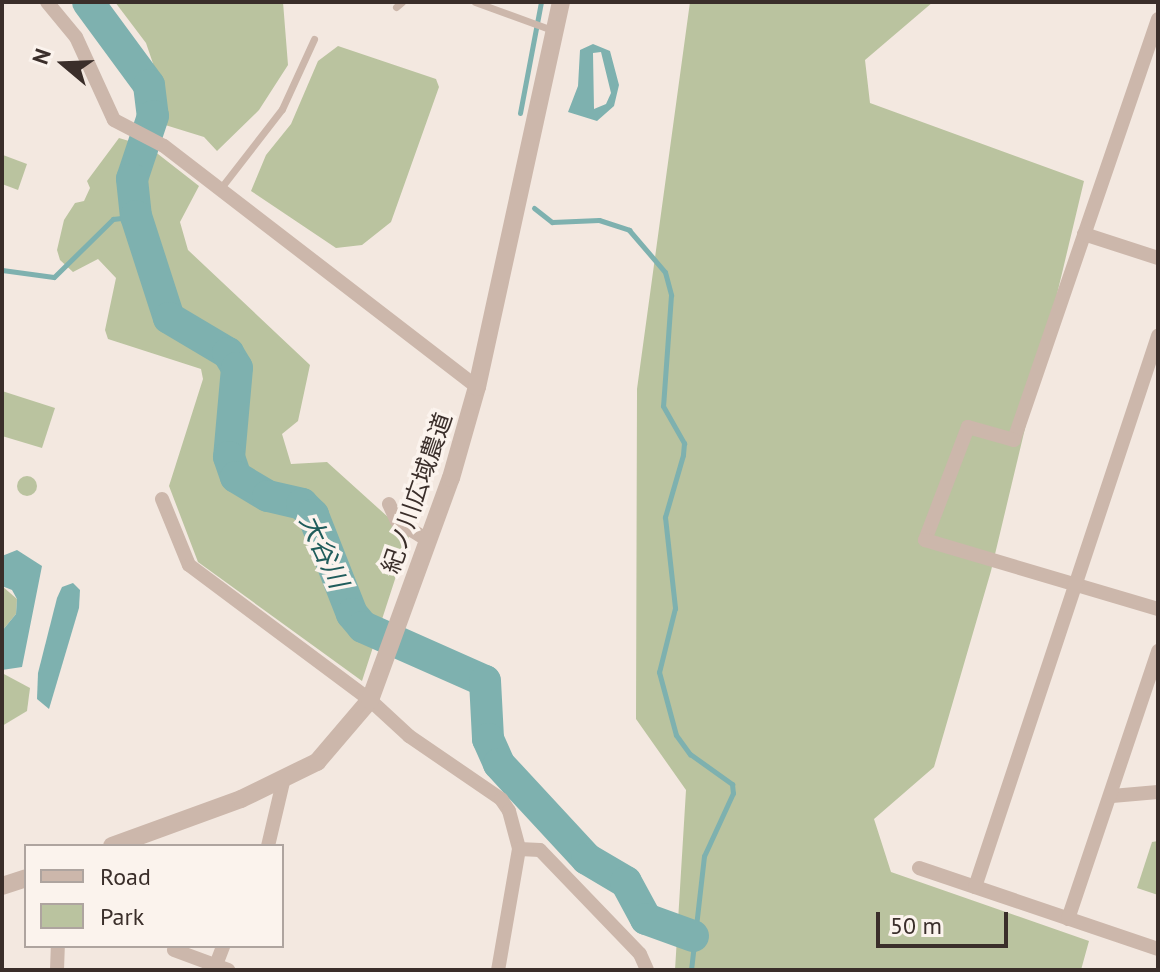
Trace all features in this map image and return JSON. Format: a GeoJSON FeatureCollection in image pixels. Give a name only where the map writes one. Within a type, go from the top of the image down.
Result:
{"type":"FeatureCollection","features":[{"type":"Feature","properties":{"kind":"street"},"geometry":{"type":"LineString","coordinates":[[47,2],[76,37],[114,120],[152,140],[220,190],[477,387]]}},
{"type":"Feature","properties":{"kind":"street","name":"紀ノ川広域農道"},"geometry":{"type":"LineString","coordinates":[[117,844],[317,762],[370,700],[428,540],[477,387],[537,86],[550,29],[561,2]]}},
{"type":"Feature","properties":{"kind":"street"},"geometry":{"type":"LineString","coordinates":[[1158,19],[1014,440],[968,427],[925,540],[1076,581],[1158,609]]}},
{"type":"Feature","properties":{"kind":"street"},"geometry":{"type":"LineString","coordinates":[[1084,234],[1158,258]]}},
{"type":"Feature","properties":{"kind":"street"},"geometry":{"type":"LineString","coordinates":[[975,887],[1158,336]]}},
{"type":"Feature","properties":{"kind":"street"},"geometry":{"type":"LineString","coordinates":[[162,499],[189,565],[370,700],[409,736],[501,799],[513,821],[519,849],[498,970]]}},
{"type":"Feature","properties":{"kind":"street"},"geometry":{"type":"LineString","coordinates":[[389,504],[397,521],[428,540]]}},
{"type":"Feature","properties":{"kind":"street"},"geometry":{"type":"LineString","coordinates":[[1068,919],[1112,796],[1158,651]]}},
{"type":"Feature","properties":{"kind":"street"},"geometry":{"type":"LineString","coordinates":[[268,844],[284,778]]}},
{"type":"Feature","properties":{"kind":"street"},"geometry":{"type":"LineString","coordinates":[[1112,796],[1158,792]]}},
{"type":"Feature","properties":{"kind":"street"},"geometry":{"type":"LineString","coordinates":[[519,849],[540,850],[640,954],[647,970]]}},
{"type":"Feature","properties":{"kind":"street"},"geometry":{"type":"LineString","coordinates":[[919,868],[1158,949]]}},
{"type":"Feature","properties":{"kind":"street"},"geometry":{"type":"LineString","coordinates":[[2,886],[24,879]]}},
{"type":"Feature","properties":{"kind":"street"},"geometry":{"type":"LineString","coordinates":[[57,970],[58,948]]}},
{"type":"Feature","properties":{"kind":"street"},"geometry":{"type":"LineString","coordinates":[[174,950],[219,968],[223,948]]}},
{"type":"Feature","properties":{"kind":"lane"},"geometry":{"type":"LineString","coordinates":[[475,2],[527,24],[550,29]]}},
{"type":"Feature","properties":{"kind":"lane"},"geometry":{"type":"LineString","coordinates":[[220,190],[282,109],[314,39]]}},
{"type":"Feature","properties":{"kind":"green space"},"geometry":{"type":"Polygon","coordinates":[[[115,2],[283,2],[288,65],[259,110],[217,151],[204,137],[162,124],[160,84],[146,43],[115,2]]]}},
{"type":"Feature","properties":{"kind":"green space"},"geometry":{"type":"Polygon","coordinates":[[[690,2],[933,2],[865,60],[870,103],[1084,181],[991,571],[934,767],[874,819],[891,872],[1089,941],[1081,970],[675,970],[686,790],[636,719],[637,389],[690,2]]]}},
{"type":"Feature","properties":{"kind":"green space"},"geometry":{"type":"Polygon","coordinates":[[[338,46],[436,79],[439,87],[391,222],[362,245],[336,248],[251,191],[266,155],[291,124],[318,61],[338,46]]]}},
{"type":"Feature","properties":{"kind":"green space"},"geometry":{"type":"Polygon","coordinates":[[[119,138],[149,147],[199,186],[180,222],[188,250],[310,365],[298,421],[282,434],[291,464],[327,462],[409,536],[362,681],[198,562],[169,486],[203,379],[201,369],[108,339],[105,330],[116,278],[98,259],[73,272],[60,260],[57,250],[64,220],[75,203],[84,201],[90,188],[87,181],[119,138]]]}},
{"type":"Feature","properties":{"kind":"green space"},"geometry":{"type":"Polygon","coordinates":[[[3,155],[27,164],[18,190],[2,184],[3,155]]]}},
{"type":"Feature","properties":{"kind":"green space"},"geometry":{"type":"Polygon","coordinates":[[[2,391],[55,408],[42,448],[2,436],[2,391]]]}},
{"type":"Feature","properties":{"kind":"green space"},"geometry":{"type":"Polygon","coordinates":[[[27,476],[34,479],[37,486],[34,493],[27,496],[20,493],[17,486],[20,479],[27,476]]]}},
{"type":"Feature","properties":{"kind":"green space"},"geometry":{"type":"Polygon","coordinates":[[[2,586],[17,599],[16,614],[2,631],[2,586]]]}},
{"type":"Feature","properties":{"kind":"green space"},"geometry":{"type":"Polygon","coordinates":[[[2,673],[30,688],[27,711],[2,726],[2,673]]]}},
{"type":"Feature","properties":{"kind":"green space"},"geometry":{"type":"Polygon","coordinates":[[[1158,841],[1158,895],[1137,888],[1152,842],[1158,841]]]}},
{"type":"Feature","properties":{"kind":"water"},"geometry":{"type":"Polygon","coordinates":[[[593,44],[610,51],[619,85],[614,106],[597,121],[568,112],[578,86],[580,50],[593,44]],[[601,52],[593,53],[594,109],[606,104],[611,93],[601,52]]]}},
{"type":"Feature","properties":{"kind":"water"},"geometry":{"type":"Polygon","coordinates":[[[17,550],[42,566],[22,667],[2,670],[2,631],[16,614],[17,599],[12,590],[2,586],[2,556],[17,550]]]}},
{"type":"Feature","properties":{"kind":"water"},"geometry":{"type":"Polygon","coordinates":[[[73,583],[80,590],[79,608],[49,709],[37,699],[38,673],[57,598],[62,587],[73,583]]]}},
{"type":"Feature","properties":{"kind":"waterway","name":"大谷川"},"geometry":{"type":"LineString","coordinates":[[88,2],[149,85],[153,116],[132,179],[136,216],[169,318],[228,353],[237,368],[229,457],[236,477],[268,496],[302,504],[313,515],[352,614],[363,627],[485,681],[488,739],[499,764],[587,859],[626,882],[646,919],[693,936]]}},
{"type":"Feature","properties":{"kind":"waterway"},"geometry":{"type":"LineString","coordinates":[[520,113],[541,2]]}},
{"type":"Feature","properties":{"kind":"waterway"},"geometry":{"type":"LineString","coordinates":[[534,208],[552,222],[599,220],[629,230],[665,272],[671,295],[663,406],[684,443],[665,517],[675,608],[659,672],[676,735],[690,754],[732,784],[733,793],[704,856],[691,970]]}},
{"type":"Feature","properties":{"kind":"waterway"},"geometry":{"type":"LineString","coordinates":[[2,270],[54,277],[113,219],[136,216]]}}]}
